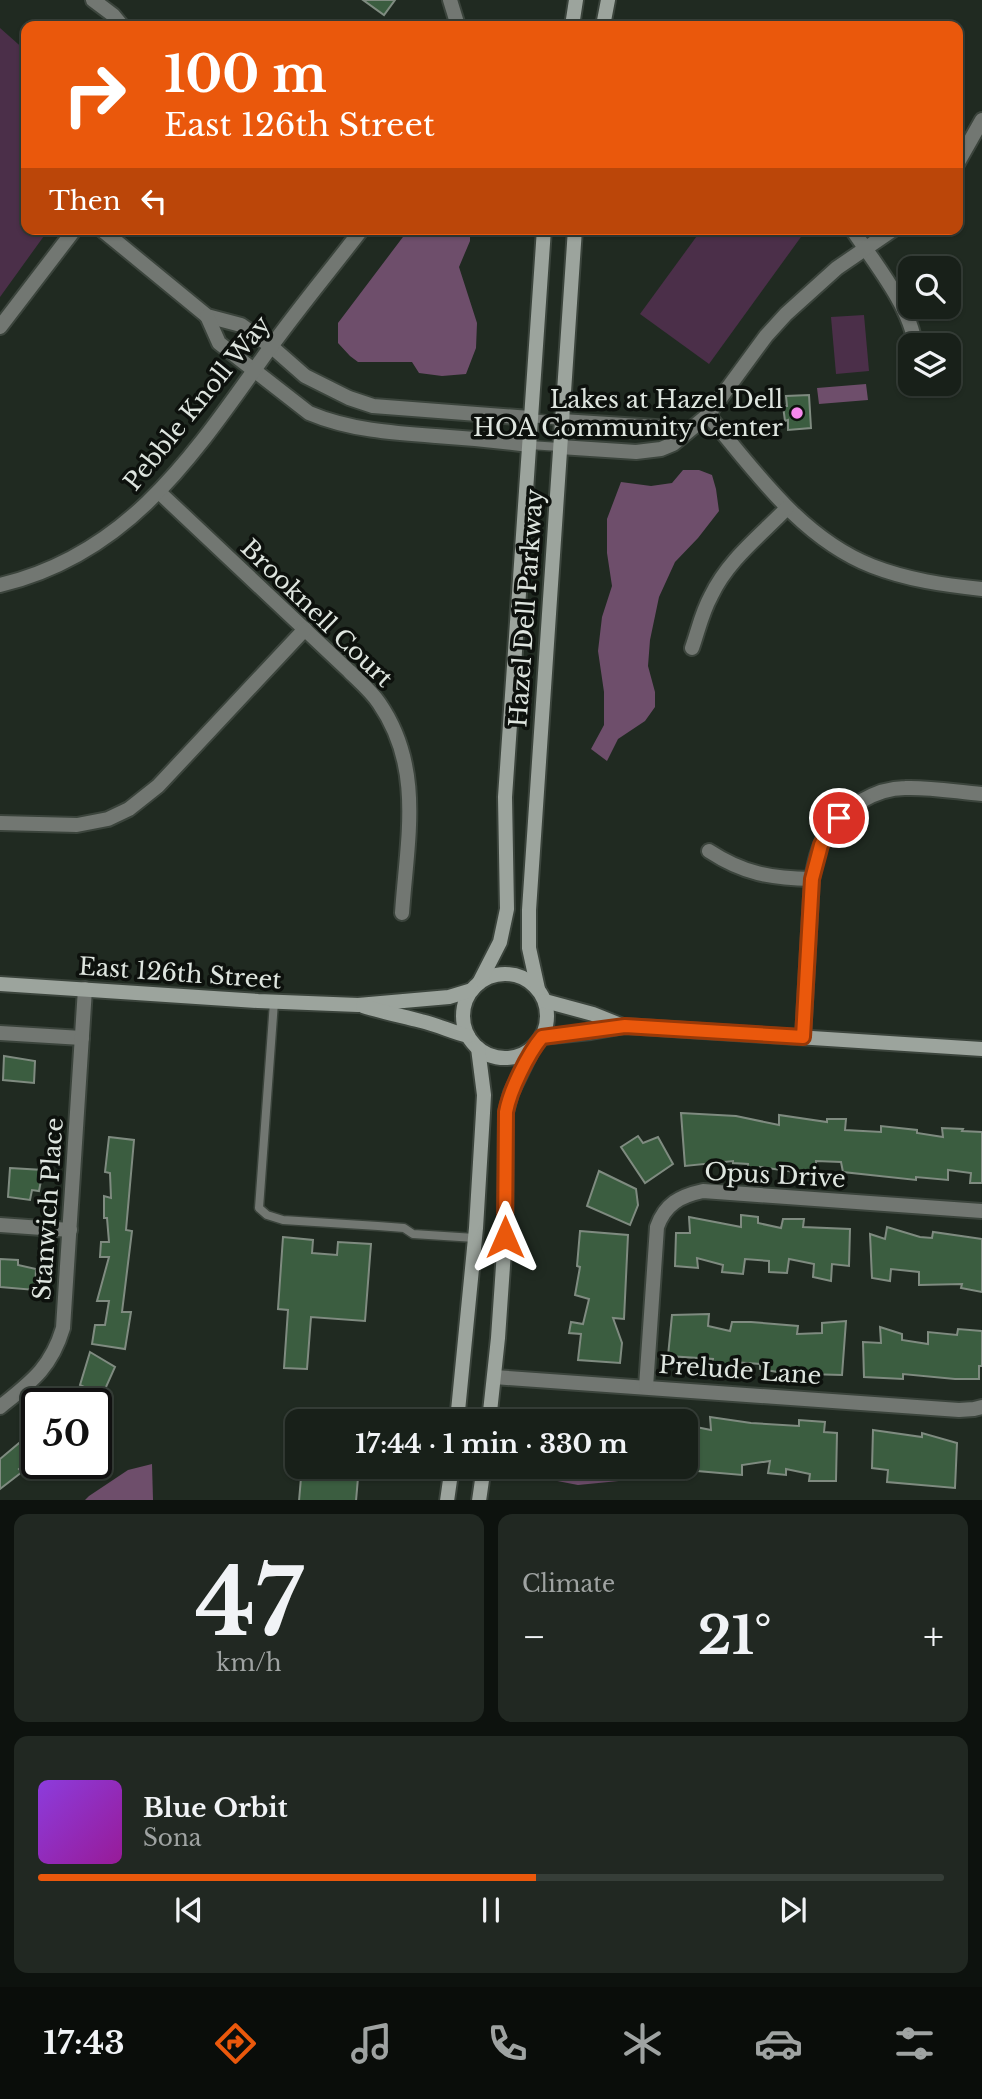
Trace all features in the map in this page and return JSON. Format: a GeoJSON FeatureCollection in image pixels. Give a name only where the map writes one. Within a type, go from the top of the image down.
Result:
{"type":"FeatureCollection","features":[{"type":"Feature","properties":{"kind":"main road"},"geometry":{"type":"LineString","coordinates":[[573,21],[576,0]]}},
{"type":"Feature","properties":{"kind":"main road"},"geometry":{"type":"LineString","coordinates":[[604,21],[608,0]]}},
{"type":"Feature","properties":{"kind":"main road","name":"Hazel Dell Parkway"},"geometry":{"type":"LineString","coordinates":[[476,986],[500,942],[506,918],[505,797],[544,235]]}},
{"type":"Feature","properties":{"kind":"main road","name":"Hazel Dell Parkway"},"geometry":{"type":"LineString","coordinates":[[541,995],[530,957],[528,926],[575,235]]}},
{"type":"Feature","properties":{"kind":"main road"},"geometry":{"type":"LineString","coordinates":[[458,1409],[475,1238],[484,1104],[473,1042],[464,1023],[464,1009],[476,986],[494,976],[510,974],[525,979],[541,995],[625,1026]]}},
{"type":"Feature","properties":{"kind":"main road","name":"East 126th Street"},"geometry":{"type":"LineString","coordinates":[[0,984],[358,1005],[442,998],[459,995],[476,986]]}},
{"type":"Feature","properties":{"kind":"main road"},"geometry":{"type":"LineString","coordinates":[[490,1409],[505,1237],[506,1112],[511,1093],[548,1016],[541,995]]}},
{"type":"Feature","properties":{"kind":"main road","name":"East 126th Street"},"geometry":{"type":"LineString","coordinates":[[358,1005],[431,1023],[473,1042]]}},
{"type":"Feature","properties":{"kind":"main road"},"geometry":{"type":"LineString","coordinates":[[473,1042],[490,1055],[505,1058],[520,1056],[537,1043],[625,1026],[982,1049]]}},
{"type":"Feature","properties":{"kind":"main road"},"geometry":{"type":"LineString","coordinates":[[447,1500],[450,1479]]}},
{"type":"Feature","properties":{"kind":"main road"},"geometry":{"type":"LineString","coordinates":[[479,1500],[482,1479]]}},
{"type":"Feature","properties":{"kind":"street"},"geometry":{"type":"LineString","coordinates":[[93,0],[118,21]]}},
{"type":"Feature","properties":{"kind":"street"},"geometry":{"type":"LineString","coordinates":[[450,0],[456,21]]}},
{"type":"Feature","properties":{"kind":"street"},"geometry":{"type":"LineString","coordinates":[[963,157],[978,139],[982,120]]}},
{"type":"Feature","properties":{"kind":"street"},"geometry":{"type":"LineString","coordinates":[[0,327],[70,235]]}},
{"type":"Feature","properties":{"kind":"street"},"geometry":{"type":"LineString","coordinates":[[107,235],[207,316],[241,325],[272,347],[305,376],[349,398],[373,406],[530,418]]}},
{"type":"Feature","properties":{"kind":"street","name":"Pebble Knoll Way"},"geometry":{"type":"LineString","coordinates":[[0,585],[60,565],[86,551],[122,526],[159,492],[186,461],[357,235]]}},
{"type":"Feature","properties":{"kind":"street"},"geometry":{"type":"LineString","coordinates":[[856,235],[905,312],[913,333]]}},
{"type":"Feature","properties":{"kind":"street"},"geometry":{"type":"LineString","coordinates":[[560,447],[636,452],[673,444],[708,415],[766,336],[786,314],[837,268],[885,235]]}},
{"type":"Feature","properties":{"kind":"street"},"geometry":{"type":"LineString","coordinates":[[207,316],[219,343],[309,413],[326,420],[380,432],[528,445]]}},
{"type":"Feature","properties":{"kind":"street"},"geometry":{"type":"LineString","coordinates":[[708,415],[787,508],[832,544],[871,565],[928,583],[982,589]]}},
{"type":"Feature","properties":{"kind":"street"},"geometry":{"type":"LineString","coordinates":[[562,421],[688,430]]}},
{"type":"Feature","properties":{"kind":"street","name":"Brooknell Court"},"geometry":{"type":"LineString","coordinates":[[159,492],[378,701],[401,745],[409,788],[402,913]]}},
{"type":"Feature","properties":{"kind":"street"},"geometry":{"type":"LineString","coordinates":[[692,648],[710,596],[724,573],[787,508]]}},
{"type":"Feature","properties":{"kind":"street"},"geometry":{"type":"LineString","coordinates":[[0,823],[85,824],[107,819],[141,801],[305,629]]}},
{"type":"Feature","properties":{"kind":"street"},"geometry":{"type":"LineString","coordinates":[[803,1037],[812,879],[816,860],[828,831],[839,818],[869,797],[882,792],[906,788],[982,794]]}},
{"type":"Feature","properties":{"kind":"street"},"geometry":{"type":"LineString","coordinates":[[709,851],[727,863],[749,872],[769,877],[812,879]]}},
{"type":"Feature","properties":{"kind":"street","name":"Stanwich Place"},"geometry":{"type":"LineString","coordinates":[[0,1407],[41,1373],[58,1344],[63,1328],[85,989]]}},
{"type":"Feature","properties":{"kind":"street"},"geometry":{"type":"LineString","coordinates":[[0,1032],[82,1038]]}},
{"type":"Feature","properties":{"kind":"street","name":"Opus Drive"},"geometry":{"type":"LineString","coordinates":[[646,1387],[657,1227],[664,1211],[677,1199],[703,1191],[982,1211]]}},
{"type":"Feature","properties":{"kind":"street"},"geometry":{"type":"LineString","coordinates":[[0,1226],[70,1230]]}},
{"type":"Feature","properties":{"kind":"street","name":"Prelude Lane"},"geometry":{"type":"LineString","coordinates":[[494,1377],[959,1410],[982,1406]]}},
{"type":"Feature","properties":{"kind":"lane"},"geometry":{"type":"LineString","coordinates":[[530,418],[562,421]]}},
{"type":"Feature","properties":{"kind":"lane"},"geometry":{"type":"LineString","coordinates":[[528,445],[560,447]]}},
{"type":"Feature","properties":{"kind":"lane"},"geometry":{"type":"LineString","coordinates":[[274,1002],[259,1208],[267,1215],[283,1220],[404,1228],[413,1234],[475,1238]]}},
{"type":"Feature","properties":{"kind":"shaded area"},"geometry":{"type":"Polygon","coordinates":[[[0,28],[21,47],[21,235],[45,235],[0,297],[0,28]]]}},
{"type":"Feature","properties":{"kind":"shaded area"},"geometry":{"type":"Polygon","coordinates":[[[404,235],[470,235],[459,267],[477,323],[476,348],[466,374],[442,376],[419,373],[412,362],[358,362],[338,343],[338,323],[404,235]]]}},
{"type":"Feature","properties":{"kind":"shaded area"},"geometry":{"type":"Polygon","coordinates":[[[698,235],[802,235],[709,364],[640,314],[698,235]]]}},
{"type":"Feature","properties":{"kind":"shaded area"},"geometry":{"type":"Polygon","coordinates":[[[864,315],[869,371],[836,374],[831,317],[864,315]]]}},
{"type":"Feature","properties":{"kind":"shaded area"},"geometry":{"type":"Polygon","coordinates":[[[866,384],[868,400],[819,404],[817,388],[866,384]]]}},
{"type":"Feature","properties":{"kind":"shaded area"},"geometry":{"type":"Polygon","coordinates":[[[683,470],[699,470],[712,475],[719,511],[675,562],[659,597],[650,640],[648,666],[655,692],[655,707],[645,721],[618,739],[607,761],[591,749],[604,725],[604,692],[598,651],[602,617],[612,586],[607,553],[607,519],[621,482],[651,486],[672,483],[683,470]]]}},
{"type":"Feature","properties":{"kind":"shaded area"},"geometry":{"type":"Polygon","coordinates":[[[152,1464],[153,1500],[85,1500],[128,1470],[152,1464]]]}},
{"type":"Feature","properties":{"kind":"shaded area"},"geometry":{"type":"Polygon","coordinates":[[[547,1479],[639,1479],[578,1485],[547,1479]]]}},
{"type":"Feature","properties":{"kind":"building"},"geometry":{"type":"Polygon","coordinates":[[[363,0],[395,0],[384,15],[363,0]]]}},
{"type":"Feature","properties":{"kind":"building","name":"Lakes at Hazel Dell HOA Community Center"},"geometry":{"type":"Polygon","coordinates":[[[809,395],[811,428],[788,430],[783,406],[787,406],[786,396],[809,395]]]}},
{"type":"Feature","properties":{"kind":"building"},"geometry":{"type":"Polygon","coordinates":[[[4,1056],[35,1061],[34,1083],[3,1080],[4,1056]]]}},
{"type":"Feature","properties":{"kind":"building"},"geometry":{"type":"Polygon","coordinates":[[[681,1113],[736,1116],[779,1125],[779,1115],[827,1122],[827,1119],[846,1119],[845,1130],[881,1132],[881,1126],[917,1130],[917,1133],[943,1137],[942,1128],[982,1132],[982,1183],[970,1183],[971,1173],[948,1170],[948,1180],[916,1177],[916,1180],[843,1172],[841,1162],[816,1161],[816,1175],[760,1167],[760,1172],[748,1170],[748,1164],[733,1161],[685,1166],[681,1113]]]}},
{"type":"Feature","properties":{"kind":"building"},"geometry":{"type":"Polygon","coordinates":[[[638,1136],[643,1143],[658,1137],[673,1164],[645,1183],[621,1147],[638,1136]]]}},
{"type":"Feature","properties":{"kind":"building"},"geometry":{"type":"Polygon","coordinates":[[[109,1137],[134,1140],[126,1230],[132,1231],[122,1312],[131,1312],[125,1349],[92,1344],[95,1325],[105,1325],[109,1301],[97,1301],[109,1257],[100,1257],[101,1242],[109,1242],[107,1218],[104,1218],[104,1196],[111,1198],[110,1173],[105,1172],[109,1137]]]}},
{"type":"Feature","properties":{"kind":"building"},"geometry":{"type":"Polygon","coordinates":[[[10,1168],[43,1170],[39,1191],[32,1190],[30,1200],[8,1197],[10,1168]]]}},
{"type":"Feature","properties":{"kind":"building"},"geometry":{"type":"Polygon","coordinates":[[[599,1171],[636,1189],[638,1205],[630,1225],[587,1206],[599,1171]]]}},
{"type":"Feature","properties":{"kind":"building"},"geometry":{"type":"Polygon","coordinates":[[[741,1215],[758,1217],[758,1223],[781,1228],[783,1219],[804,1219],[803,1227],[850,1229],[849,1266],[832,1264],[831,1281],[813,1277],[814,1264],[789,1259],[787,1273],[769,1272],[769,1261],[745,1259],[743,1274],[722,1272],[723,1265],[697,1258],[698,1268],[675,1266],[676,1233],[690,1233],[689,1217],[741,1227],[741,1215]]]}},
{"type":"Feature","properties":{"kind":"building"},"geometry":{"type":"Polygon","coordinates":[[[887,1227],[920,1237],[932,1238],[933,1232],[982,1239],[982,1292],[961,1288],[962,1284],[919,1285],[919,1272],[891,1269],[890,1281],[872,1278],[870,1234],[885,1239],[887,1227]]]}},
{"type":"Feature","properties":{"kind":"building"},"geometry":{"type":"Polygon","coordinates":[[[580,1231],[628,1235],[624,1319],[613,1318],[622,1343],[620,1363],[578,1360],[581,1334],[569,1333],[571,1322],[583,1324],[589,1299],[575,1295],[580,1267],[577,1266],[580,1231]]]}},
{"type":"Feature","properties":{"kind":"building"},"geometry":{"type":"Polygon","coordinates":[[[283,1237],[313,1240],[312,1253],[337,1255],[338,1242],[371,1244],[365,1321],[311,1317],[307,1369],[284,1368],[288,1310],[278,1309],[283,1237]]]}},
{"type":"Feature","properties":{"kind":"building"},"geometry":{"type":"Polygon","coordinates":[[[0,1259],[18,1260],[18,1265],[36,1269],[35,1290],[0,1287],[0,1259]]]}},
{"type":"Feature","properties":{"kind":"building"},"geometry":{"type":"Polygon","coordinates":[[[709,1314],[708,1326],[730,1331],[732,1322],[751,1322],[798,1326],[797,1334],[822,1333],[822,1323],[846,1321],[842,1375],[806,1374],[806,1369],[783,1368],[783,1373],[760,1369],[760,1364],[734,1362],[735,1370],[712,1367],[713,1359],[668,1356],[672,1315],[709,1314]]]}},
{"type":"Feature","properties":{"kind":"building"},"geometry":{"type":"Polygon","coordinates":[[[880,1327],[902,1334],[902,1340],[928,1344],[928,1332],[957,1335],[958,1329],[982,1331],[982,1366],[979,1366],[979,1379],[903,1374],[903,1379],[864,1377],[863,1342],[881,1343],[880,1327]]]}},
{"type":"Feature","properties":{"kind":"building"},"geometry":{"type":"Polygon","coordinates":[[[90,1352],[115,1367],[106,1388],[86,1388],[80,1385],[90,1352]]]}},
{"type":"Feature","properties":{"kind":"building"},"geometry":{"type":"Polygon","coordinates":[[[710,1417],[799,1426],[799,1420],[825,1422],[824,1432],[837,1433],[836,1481],[809,1481],[810,1474],[786,1469],[786,1475],[768,1473],[770,1461],[742,1465],[742,1475],[698,1471],[698,1427],[711,1430],[710,1417]]]}},
{"type":"Feature","properties":{"kind":"building"},"geometry":{"type":"Polygon","coordinates":[[[873,1430],[922,1437],[922,1433],[957,1443],[955,1488],[887,1482],[888,1470],[872,1468],[873,1430]]]}},
{"type":"Feature","properties":{"kind":"building"},"geometry":{"type":"Polygon","coordinates":[[[21,1441],[21,1473],[0,1489],[0,1459],[21,1441]]]}},
{"type":"Feature","properties":{"kind":"building"},"geometry":{"type":"Polygon","coordinates":[[[301,1479],[358,1479],[356,1500],[299,1500],[301,1479]]]}},
{"type":"Feature","properties":{"kind":"place","name":"Lakes at Hazel Dell HOA Community Center"},"geometry":{"type":"Point","coordinates":[797,413]}},
{"type":"Feature","properties":{"kind":"route"},"geometry":{"type":"LineString","coordinates":[[505,1237],[505,1127],[508,1099],[533,1048],[542,1037],[625,1026],[803,1037],[812,879],[821,845],[839,818]]}}]}
